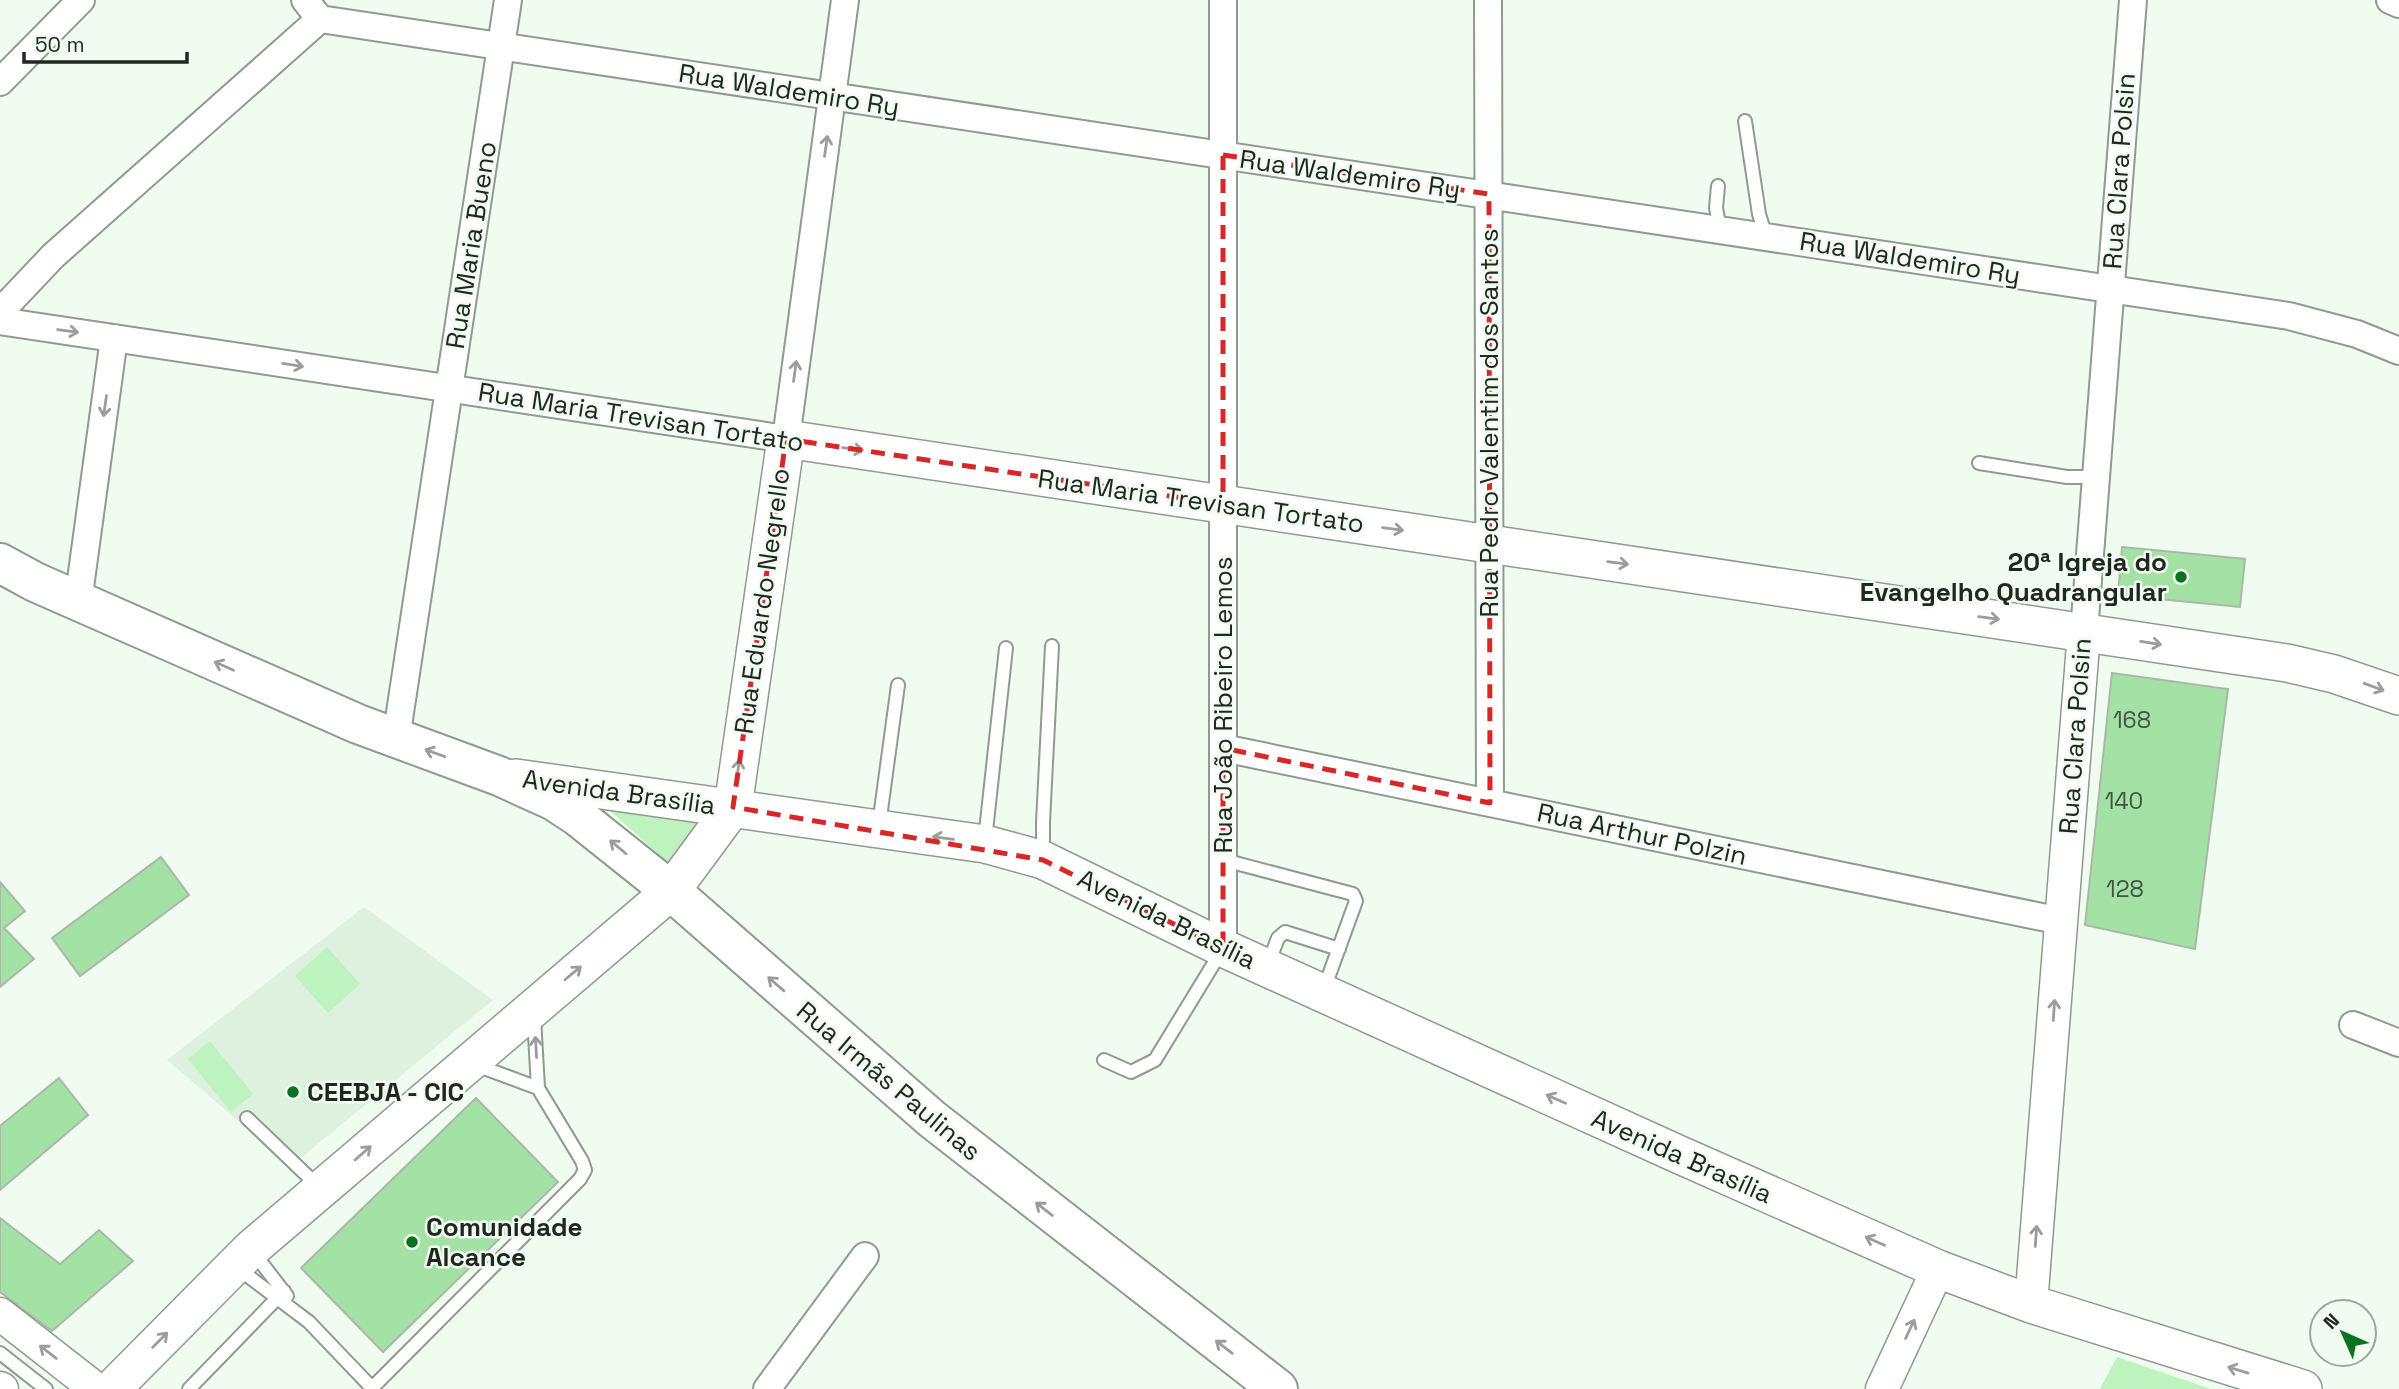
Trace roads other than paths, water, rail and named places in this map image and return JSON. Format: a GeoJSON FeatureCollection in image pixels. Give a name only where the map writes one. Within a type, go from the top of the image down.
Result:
{"type":"FeatureCollection","features":[{"type":"Feature","properties":{"kind":"main road","name":"Rua Maria Trevisan Tortato"},"geometry":{"type":"LineString","coordinates":[[786,439],[2287,663],[2334,674],[2399,696]]}},
{"type":"Feature","properties":{"kind":"main road","name":"Rua Eduardo Negrello"},"geometry":{"type":"LineString","coordinates":[[112,1389],[242,1257],[671,891],[733,807],[786,439]]}},
{"type":"Feature","properties":{"kind":"main road","name":"Avenida Brasília"},"geometry":{"type":"LineString","coordinates":[[0,563],[78,602],[313,705],[396,739],[499,776],[985,844],[1043,860],[1266,967],[1938,1269],[2031,1304],[2304,1389]]}},
{"type":"Feature","properties":{"kind":"main road","name":"Rua Irmãs Paulinas"},"geometry":{"type":"LineString","coordinates":[[499,776],[554,801],[577,816],[671,891],[932,1119],[1278,1389]]}},
{"type":"Feature","properties":{"kind":"street"},"geometry":{"type":"LineString","coordinates":[[0,82],[81,0]]}},
{"type":"Feature","properties":{"kind":"street","name":"Rua Maria Bueno"},"geometry":{"type":"LineString","coordinates":[[396,739],[508,0]]}},
{"type":"Feature","properties":{"kind":"street","name":"Rua Eduardo Negrello"},"geometry":{"type":"LineString","coordinates":[[786,439],[845,0]]}},
{"type":"Feature","properties":{"kind":"street","name":"Rua João Ribeiro Lemos"},"geometry":{"type":"LineString","coordinates":[[1223,0],[1223,947]]}},
{"type":"Feature","properties":{"kind":"street","name":"Rua Pedro Valentim dos Santos"},"geometry":{"type":"LineString","coordinates":[[1488,0],[1490,803]]}},
{"type":"Feature","properties":{"kind":"street","name":"Rua Clara Polsin"},"geometry":{"type":"LineString","coordinates":[[2031,1304],[2133,0]]}},
{"type":"Feature","properties":{"kind":"street"},"geometry":{"type":"LineString","coordinates":[[2390,0],[2399,4]]}},
{"type":"Feature","properties":{"kind":"street"},"geometry":{"type":"LineString","coordinates":[[0,312],[53,256],[312,9]]}},
{"type":"Feature","properties":{"kind":"street","name":"Rua Waldemiro Ry"},"geometry":{"type":"LineString","coordinates":[[312,9],[501,46],[2289,316],[2357,334],[2399,351]]}},
{"type":"Feature","properties":{"kind":"street","name":"Rua Maria Trevisan Tortato"},"geometry":{"type":"LineString","coordinates":[[0,321],[786,439]]}},
{"type":"Feature","properties":{"kind":"street"},"geometry":{"type":"LineString","coordinates":[[78,602],[114,338]]}},
{"type":"Feature","properties":{"kind":"street","name":"Rua Arthur Polzin"},"geometry":{"type":"LineString","coordinates":[[1223,748],[2061,920]]}},
{"type":"Feature","properties":{"kind":"street"},"geometry":{"type":"LineString","coordinates":[[2354,1025],[2399,1043]]}},
{"type":"Feature","properties":{"kind":"street"},"geometry":{"type":"LineString","coordinates":[[767,1389],[865,1256]]}},
{"type":"Feature","properties":{"kind":"street"},"geometry":{"type":"LineString","coordinates":[[1882,1389],[1938,1269]]}},
{"type":"Feature","properties":{"kind":"street"},"geometry":{"type":"LineString","coordinates":[[0,1314],[96,1389]]}},
{"type":"Feature","properties":{"kind":"lane"},"geometry":{"type":"LineString","coordinates":[[1745,121],[1759,214],[1766,237]]}},
{"type":"Feature","properties":{"kind":"lane"},"geometry":{"type":"LineString","coordinates":[[1718,186],[1716,208],[1720,229]]}},
{"type":"Feature","properties":{"kind":"lane"},"geometry":{"type":"LineString","coordinates":[[1979,463],[2067,477],[2096,477]]}},
{"type":"Feature","properties":{"kind":"lane"},"geometry":{"type":"LineString","coordinates":[[1043,860],[1052,646]]}},
{"type":"Feature","properties":{"kind":"lane"},"geometry":{"type":"LineString","coordinates":[[985,844],[1006,648]]}},
{"type":"Feature","properties":{"kind":"lane"},"geometry":{"type":"LineString","coordinates":[[879,828],[898,685]]}},
{"type":"Feature","properties":{"kind":"lane"},"geometry":{"type":"LineString","coordinates":[[1224,860],[1353,894],[1356,901],[1323,993]]}},
{"type":"Feature","properties":{"kind":"lane"},"geometry":{"type":"LineString","coordinates":[[1266,967],[1278,939],[1285,932],[1339,949]]}},
{"type":"Feature","properties":{"kind":"lane"},"geometry":{"type":"LineString","coordinates":[[1104,1060],[1131,1072],[1156,1060],[1223,947]]}},
{"type":"Feature","properties":{"kind":"lane"},"geometry":{"type":"LineString","coordinates":[[242,1257],[372,1389],[580,1179],[584,1170],[582,1161],[538,1087],[534,1006]]}},
{"type":"Feature","properties":{"kind":"lane"},"geometry":{"type":"LineString","coordinates":[[468,1062],[538,1087]]}},
{"type":"Feature","properties":{"kind":"lane"},"geometry":{"type":"LineString","coordinates":[[247,1118],[321,1188]]}},
{"type":"Feature","properties":{"kind":"lane"},"geometry":{"type":"LineString","coordinates":[[242,1257],[280,1295]]}},
{"type":"Feature","properties":{"kind":"lane"},"geometry":{"type":"LineString","coordinates":[[189,1389],[280,1295]]}},
{"type":"Feature","properties":{"kind":"lane"},"geometry":{"type":"LineString","coordinates":[[0,1353],[46,1389]]}},
{"type":"Feature","properties":{"kind":"place","name":"20ª Igreja do Evangelho Quadrangular"},"geometry":{"type":"Point","coordinates":[2181,577]}},
{"type":"Feature","properties":{"kind":"place","name":"CEEBJA - CIC"},"geometry":{"type":"Point","coordinates":[293,1092]}},
{"type":"Feature","properties":{"kind":"place","name":"Comunidade Alcance"},"geometry":{"type":"Point","coordinates":[412,1242]}}]}
